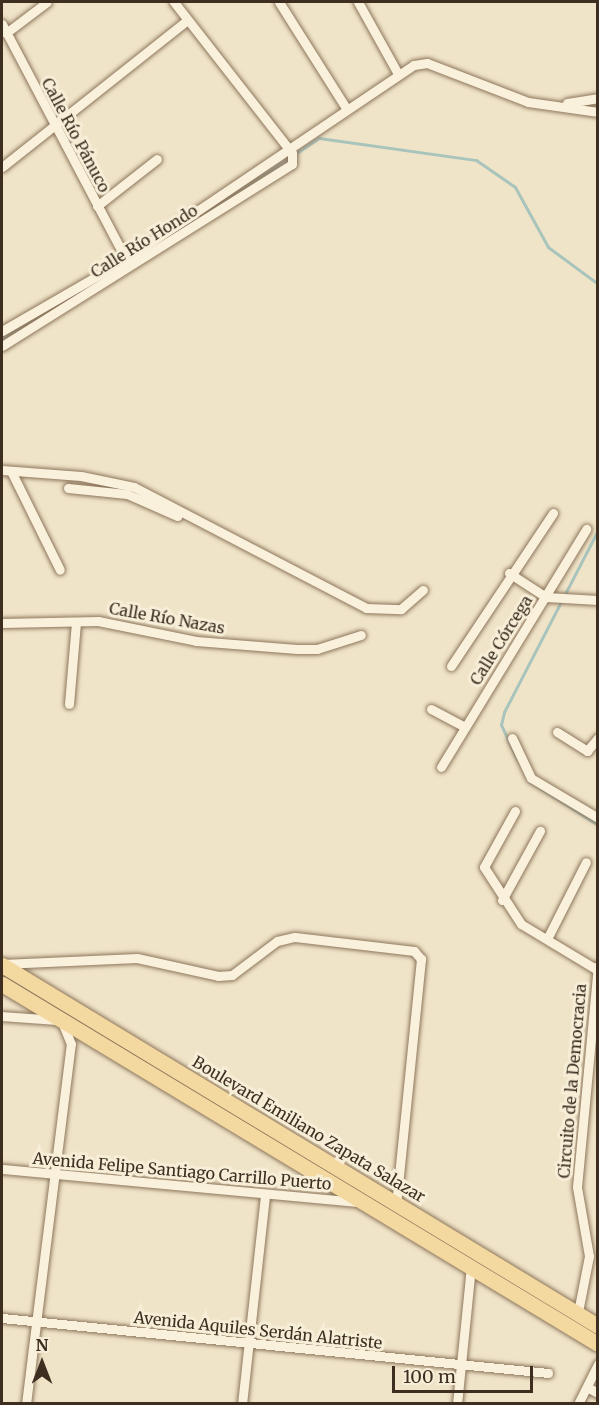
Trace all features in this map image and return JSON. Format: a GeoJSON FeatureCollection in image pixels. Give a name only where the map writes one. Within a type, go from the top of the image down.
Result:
{"type":"FeatureCollection","features":[{"type":"Feature","properties":{"kind":"main road","name":"Boulevard Emiliano Zapata Salazar"},"geometry":{"type":"LineString","coordinates":[[2,964],[59,1002],[103,1026],[578,1312],[597,1326]]}},
{"type":"Feature","properties":{"kind":"main road"},"geometry":{"type":"LineString","coordinates":[[2,984],[360,1203],[597,1344]]}},
{"type":"Feature","properties":{"kind":"main road"},"geometry":{"type":"LineString","coordinates":[[54,1017],[59,1002]]}},
{"type":"Feature","properties":{"kind":"street"},"geometry":{"type":"LineString","coordinates":[[4,28],[47,2]]}},
{"type":"Feature","properties":{"kind":"street"},"geometry":{"type":"LineString","coordinates":[[174,2],[186,21],[291,154],[346,108],[397,72],[427,63],[528,102],[560,104],[597,112]]}},
{"type":"Feature","properties":{"kind":"street"},"geometry":{"type":"LineString","coordinates":[[279,2],[346,108]]}},
{"type":"Feature","properties":{"kind":"street"},"geometry":{"type":"LineString","coordinates":[[358,2],[397,72]]}},
{"type":"Feature","properties":{"kind":"street"},"geometry":{"type":"LineString","coordinates":[[2,166],[186,21]]}},
{"type":"Feature","properties":{"kind":"street","name":"Calle Río Pánuco"},"geometry":{"type":"LineString","coordinates":[[4,28],[53,126],[126,259]]}},
{"type":"Feature","properties":{"kind":"street"},"geometry":{"type":"LineString","coordinates":[[560,104],[597,98]]}},
{"type":"Feature","properties":{"kind":"street","name":"Calle Río Hondo"},"geometry":{"type":"LineString","coordinates":[[2,331],[126,259],[291,154]]}},
{"type":"Feature","properties":{"kind":"street","name":"Calle Río Hondo"},"geometry":{"type":"LineString","coordinates":[[2,346],[188,233],[291,154]]}},
{"type":"Feature","properties":{"kind":"street"},"geometry":{"type":"LineString","coordinates":[[97,206],[157,159]]}},
{"type":"Feature","properties":{"kind":"street"},"geometry":{"type":"LineString","coordinates":[[7,471],[81,476],[134,487],[181,508],[366,608],[400,609],[423,590]]}},
{"type":"Feature","properties":{"kind":"street"},"geometry":{"type":"LineString","coordinates":[[7,471],[60,570]]}},
{"type":"Feature","properties":{"kind":"street"},"geometry":{"type":"LineString","coordinates":[[81,476],[86,488]]}},
{"type":"Feature","properties":{"kind":"street"},"geometry":{"type":"LineString","coordinates":[[68,488],[86,488],[127,494],[177,516]]}},
{"type":"Feature","properties":{"kind":"street"},"geometry":{"type":"LineString","coordinates":[[451,666],[509,573],[553,513]]}},
{"type":"Feature","properties":{"kind":"street","name":"Calle Córcega"},"geometry":{"type":"LineString","coordinates":[[441,767],[586,529]]}},
{"type":"Feature","properties":{"kind":"street"},"geometry":{"type":"LineString","coordinates":[[509,573],[546,597],[559,594],[597,601]]}},
{"type":"Feature","properties":{"kind":"street"},"geometry":{"type":"LineString","coordinates":[[69,704],[76,622]]}},
{"type":"Feature","properties":{"kind":"street","name":"Calle Río Nazas"},"geometry":{"type":"LineString","coordinates":[[2,623],[76,622],[246,646],[317,649],[361,635]]}},
{"type":"Feature","properties":{"kind":"street"},"geometry":{"type":"LineString","coordinates":[[431,709],[465,727]]}},
{"type":"Feature","properties":{"kind":"street"},"geometry":{"type":"LineString","coordinates":[[557,732],[587,751],[597,738]]}},
{"type":"Feature","properties":{"kind":"street"},"geometry":{"type":"LineString","coordinates":[[512,738],[531,778],[597,818]]}},
{"type":"Feature","properties":{"kind":"street","name":"Circuito de la Democracia"},"geometry":{"type":"LineString","coordinates":[[515,811],[483,867],[502,900],[521,924],[597,968],[596,1010],[577,1187],[589,1256],[578,1312]]}},
{"type":"Feature","properties":{"kind":"street"},"geometry":{"type":"LineString","coordinates":[[502,900],[540,831]]}},
{"type":"Feature","properties":{"kind":"street"},"geometry":{"type":"LineString","coordinates":[[547,939],[586,862]]}},
{"type":"Feature","properties":{"kind":"street"},"geometry":{"type":"LineString","coordinates":[[2,964],[137,958],[218,976],[232,975],[277,941],[295,937],[414,951],[421,959],[396,1204]]}},
{"type":"Feature","properties":{"kind":"street"},"geometry":{"type":"LineString","coordinates":[[2,1016],[54,1017],[103,1026]]}},
{"type":"Feature","properties":{"kind":"street"},"geometry":{"type":"LineString","coordinates":[[26,1404],[34,1321],[71,1044],[54,1017]]}},
{"type":"Feature","properties":{"kind":"street","name":"Avenida Felipe Santiago Carrillo Puerto"},"geometry":{"type":"LineString","coordinates":[[2,1169],[360,1203]]}},
{"type":"Feature","properties":{"kind":"street"},"geometry":{"type":"LineString","coordinates":[[242,1404],[265,1195]]}},
{"type":"Feature","properties":{"kind":"street"},"geometry":{"type":"LineString","coordinates":[[457,1404],[469,1268],[478,1252]]}},
{"type":"Feature","properties":{"kind":"street","name":"Avenida Aquiles Serdán Alatriste"},"geometry":{"type":"LineString","coordinates":[[2,1318],[249,1346],[548,1373]]}},
{"type":"Feature","properties":{"kind":"street"},"geometry":{"type":"LineString","coordinates":[[578,1404],[597,1364]]}},
{"type":"Feature","properties":{"kind":"street"},"geometry":{"type":"LineString","coordinates":[[587,1387],[597,1394]]}},
{"type":"Feature","properties":{"kind":"waterway"},"geometry":{"type":"LineString","coordinates":[[295,154],[319,138],[476,160],[515,187],[548,247],[598,284]]}},
{"type":"Feature","properties":{"kind":"waterway"},"geometry":{"type":"LineString","coordinates":[[207,212],[289,158]]}},
{"type":"Feature","properties":{"kind":"waterway"},"geometry":{"type":"LineString","coordinates":[[2,338],[67,300]]}},
{"type":"Feature","properties":{"kind":"waterway"},"geometry":{"type":"LineString","coordinates":[[517,759],[501,725],[504,712],[598,530]]}},
{"type":"Feature","properties":{"kind":"waterway"},"geometry":{"type":"LineString","coordinates":[[529,781],[598,825]]}}]}
